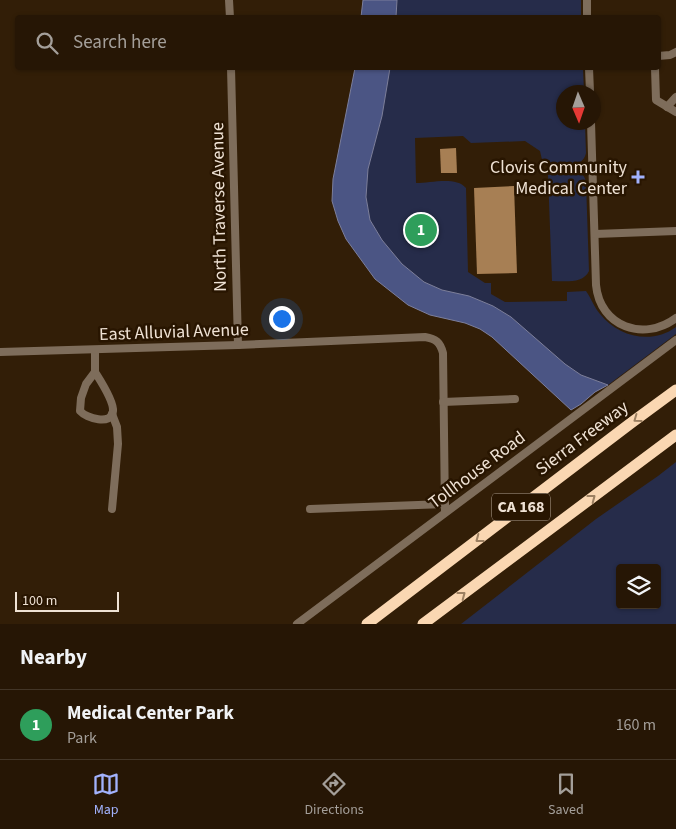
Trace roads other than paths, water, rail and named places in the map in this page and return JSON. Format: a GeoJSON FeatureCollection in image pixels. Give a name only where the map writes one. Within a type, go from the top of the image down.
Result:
{"type":"FeatureCollection","features":[{"type":"Feature","properties":{"kind":"highway","name":"Sierra Freeway"},"geometry":{"type":"LineString","coordinates":[[367,624],[676,390]]}},
{"type":"Feature","properties":{"kind":"highway","name":"CA 168"},"geometry":{"type":"LineString","coordinates":[[423,624],[676,437]]}},
{"type":"Feature","properties":{"kind":"street"},"geometry":{"type":"LineString","coordinates":[[229,0],[230,15]]}},
{"type":"Feature","properties":{"kind":"street"},"geometry":{"type":"LineString","coordinates":[[586,0],[587,15]]}},
{"type":"Feature","properties":{"kind":"street"},"geometry":{"type":"LineString","coordinates":[[661,56],[676,52]]}},
{"type":"Feature","properties":{"kind":"street","name":"North Traverse Avenue"},"geometry":{"type":"LineString","coordinates":[[231,70],[238,345]]}},
{"type":"Feature","properties":{"kind":"street"},"geometry":{"type":"LineString","coordinates":[[589,70],[590,85]]}},
{"type":"Feature","properties":{"kind":"street"},"geometry":{"type":"LineString","coordinates":[[655,70],[656,100],[676,112]]}},
{"type":"Feature","properties":{"kind":"street"},"geometry":{"type":"LineString","coordinates":[[667,107],[676,97]]}},
{"type":"Feature","properties":{"kind":"street"},"geometry":{"type":"LineString","coordinates":[[591,130],[596,288],[599,298],[608,313],[620,323],[640,330],[656,329],[676,318]]}},
{"type":"Feature","properties":{"kind":"street"},"geometry":{"type":"LineString","coordinates":[[595,234],[676,231]]}},
{"type":"Feature","properties":{"kind":"street","name":"East Alluvial Avenue"},"geometry":{"type":"LineString","coordinates":[[0,352],[425,337],[438,341],[443,353],[443,402]]}},
{"type":"Feature","properties":{"kind":"street","name":"Tollhouse Road"},"geometry":{"type":"LineString","coordinates":[[297,624],[445,508],[676,340]]}},
{"type":"Feature","properties":{"kind":"street"},"geometry":{"type":"LineString","coordinates":[[94,350],[95,372],[105,388],[112,405],[112,414],[118,427],[112,509]]}},
{"type":"Feature","properties":{"kind":"street"},"geometry":{"type":"LineString","coordinates":[[95,372],[86,384],[81,398],[80,411],[95,419],[104,419],[112,414]]}},
{"type":"Feature","properties":{"kind":"street"},"geometry":{"type":"LineString","coordinates":[[310,509],[445,508],[443,402],[515,399]]}},
{"type":"Feature","properties":{"kind":"place","name":"Clovis Community Medical Center"},"geometry":{"type":"Point","coordinates":[638,177]}},
{"type":"Feature","properties":{"kind":"place","name":"Medical Center Park"},"geometry":{"type":"Point","coordinates":[421,230]}}]}
